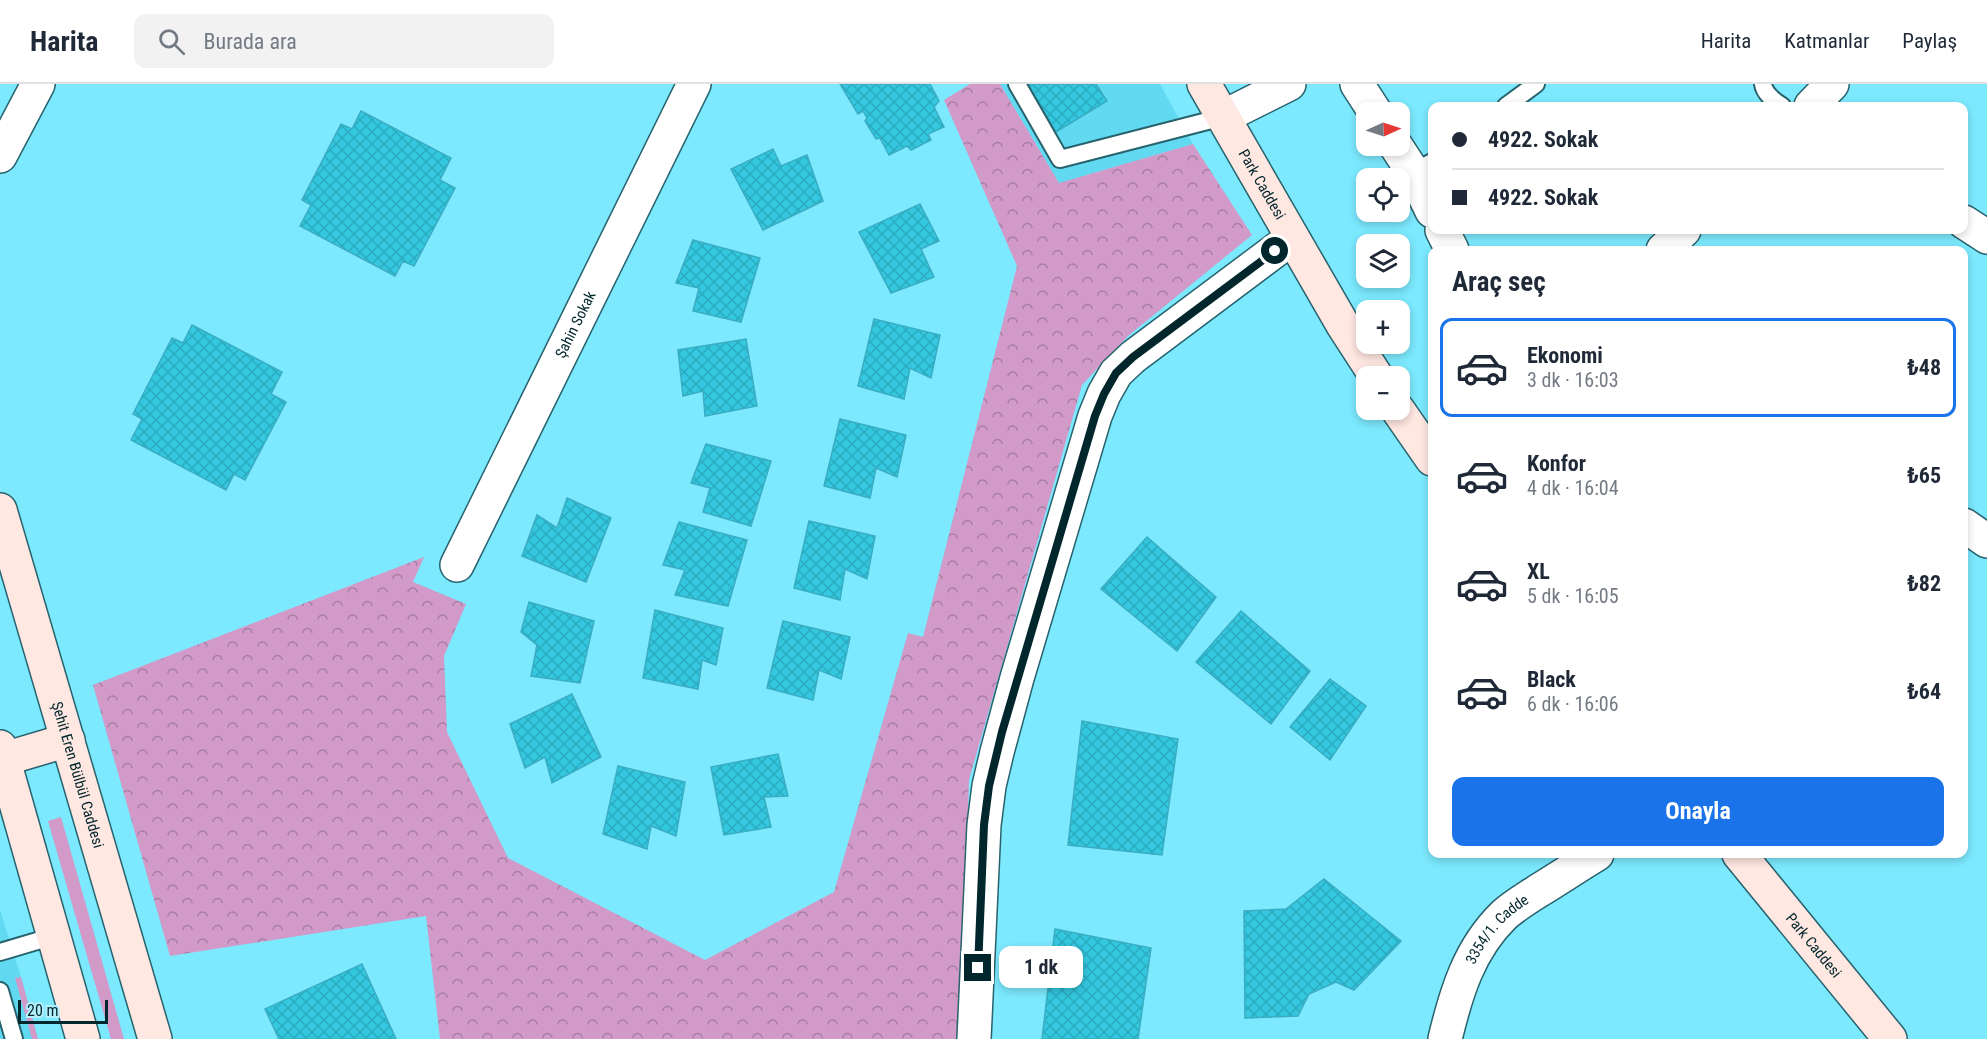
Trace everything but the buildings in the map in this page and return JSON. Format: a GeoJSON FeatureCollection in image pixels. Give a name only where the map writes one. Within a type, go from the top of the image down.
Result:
{"type":"FeatureCollection","features":[{"type":"Feature","properties":{"kind":"main road","name":"Park Caddesi"},"geometry":{"type":"LineString","coordinates":[[1204,84],[1343,326],[1369,366]]}},
{"type":"Feature","properties":{"kind":"main road"},"geometry":{"type":"LineString","coordinates":[[1405,420],[1428,453]]}},
{"type":"Feature","properties":{"kind":"main road","name":"Şehit Eren Bülbül Caddesi"},"geometry":{"type":"LineString","coordinates":[[0,510],[155,1039]]}},
{"type":"Feature","properties":{"kind":"main road"},"geometry":{"type":"LineString","coordinates":[[68,740],[2,753],[83,1039]]}},
{"type":"Feature","properties":{"kind":"main road","name":"Park Caddesi"},"geometry":{"type":"LineString","coordinates":[[1742,858],[1890,1039]]}},
{"type":"Feature","properties":{"kind":"street"},"geometry":{"type":"LineString","coordinates":[[0,156],[38,84]]}},
{"type":"Feature","properties":{"kind":"street","name":"Şahin Sokak"},"geometry":{"type":"LineString","coordinates":[[457,565],[694,84]]}},
{"type":"Feature","properties":{"kind":"street"},"geometry":{"type":"LineString","coordinates":[[1223,117],[1289,84]]}},
{"type":"Feature","properties":{"kind":"street"},"geometry":{"type":"LineString","coordinates":[[1357,84],[1369,102]]}},
{"type":"Feature","properties":{"kind":"street"},"geometry":{"type":"LineString","coordinates":[[1815,102],[1832,84]]}},
{"type":"Feature","properties":{"kind":"street"},"geometry":{"type":"LineString","coordinates":[[1414,160],[1428,200]]}},
{"type":"Feature","properties":{"kind":"street"},"geometry":{"type":"LineString","coordinates":[[1968,225],[1987,237]]}},
{"type":"Feature","properties":{"kind":"street"},"geometry":{"type":"LineString","coordinates":[[1667,246],[1680,234]]}},
{"type":"Feature","properties":{"kind":"street"},"geometry":{"type":"LineString","coordinates":[[974,1039],[984,825],[989,786],[1017,678],[1088,439],[1104,394],[1116,373],[1133,357],[1293,238]]}},
{"type":"Feature","properties":{"kind":"street"},"geometry":{"type":"LineString","coordinates":[[1968,528],[1987,541]]}},
{"type":"Feature","properties":{"kind":"street","name":"3354/1. Cadde"},"geometry":{"type":"LineString","coordinates":[[1445,1039],[1463,975],[1493,927],[1520,903],[1591,858]]}},
{"type":"Feature","properties":{"kind":"lane"},"geometry":{"type":"LineString","coordinates":[[1017,84],[1060,159],[1223,117]]}},
{"type":"Feature","properties":{"kind":"lane"},"geometry":{"type":"LineString","coordinates":[[1511,102],[1536,84]]}},
{"type":"Feature","properties":{"kind":"lane"},"geometry":{"type":"LineString","coordinates":[[1763,84],[1764,89],[1775,102]]}},
{"type":"Feature","properties":{"kind":"lane"},"geometry":{"type":"LineString","coordinates":[[0,952],[54,936]]}},
{"type":"Feature","properties":{"kind":"lane"},"geometry":{"type":"LineString","coordinates":[[0,991],[14,1039]]}},
{"type":"Feature","properties":{"kind":"shaded area"},"geometry":{"type":"Polygon","coordinates":[[[1000,84],[1160,84],[1193,144],[1059,183],[1000,84]]]}},
{"type":"Feature","properties":{"kind":"shaded area"},"geometry":{"type":"Polygon","coordinates":[[[0,910],[21,977],[38,1039],[0,1039],[0,910]]]}},
{"type":"Feature","properties":{"kind":"green space"},"geometry":{"type":"Polygon","coordinates":[[[970,84],[1000,84],[1059,183],[1193,144],[1252,235],[1128,336],[1082,385],[969,780],[960,1039],[440,1039],[426,916],[170,956],[93,685],[424,557],[413,582],[466,604],[444,656],[447,732],[508,858],[705,960],[834,892],[908,633],[923,637],[1017,266],[944,100],[970,84]]]}},
{"type":"Feature","properties":{"kind":"green space"},"geometry":{"type":"Polygon","coordinates":[[[61,817],[124,1039],[111,1039],[48,821],[61,817]]]}},
{"type":"Feature","properties":{"kind":"green space"},"geometry":{"type":"Polygon","coordinates":[[[21,977],[38,1039],[32,1039],[15,978],[21,977]]]}},
{"type":"Feature","properties":{"kind":"route"},"geometry":{"type":"LineString","coordinates":[[978,968],[984,825],[989,786],[1017,678],[1088,439],[1104,394],[1116,373],[1133,357],[1275,251]]}}]}
